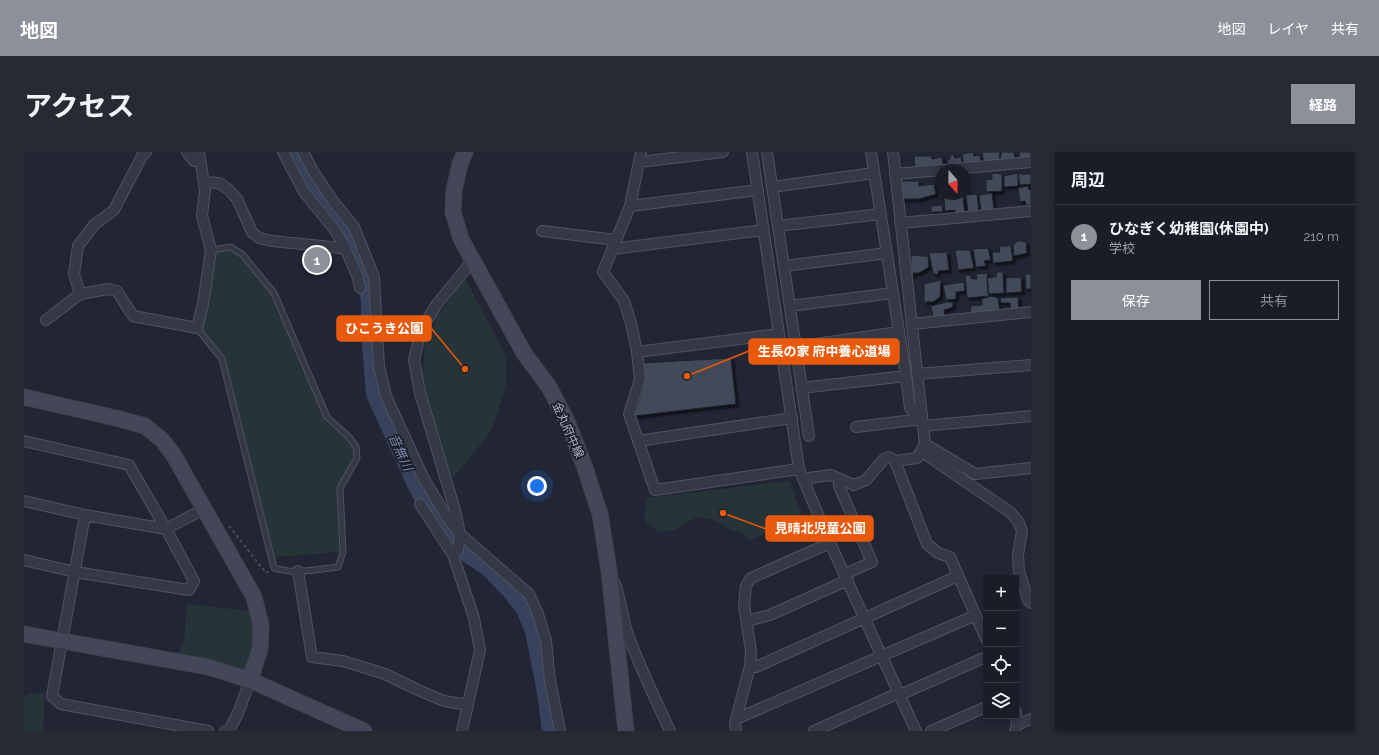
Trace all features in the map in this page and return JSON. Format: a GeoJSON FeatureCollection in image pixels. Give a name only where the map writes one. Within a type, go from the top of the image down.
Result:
{"type":"FeatureCollection","features":[{"type":"Feature","properties":{"kind":"street"},"geometry":{"type":"LineString","coordinates":[[80,294],[74,274],[78,246],[94,225],[114,210],[142,156],[146,152]]}},
{"type":"Feature","properties":{"kind":"street"},"geometry":{"type":"LineString","coordinates":[[46,320],[80,294],[108,289],[117,291],[133,316],[197,328],[203,304],[211,250],[202,216],[205,190],[199,157],[194,161],[187,152]]}},
{"type":"Feature","properties":{"kind":"street"},"geometry":{"type":"LineString","coordinates":[[283,152],[304,192],[334,229],[344,245],[358,278],[360,288]]}},
{"type":"Feature","properties":{"kind":"street"},"geometry":{"type":"LineString","coordinates":[[303,152],[313,171],[333,201],[354,227],[374,277],[379,367],[386,396],[423,477],[446,516],[460,534],[529,594],[538,614],[546,641],[550,681],[560,731]]}},
{"type":"Feature","properties":{"kind":"street","name":"金丸府中線"},"geometry":{"type":"LineString","coordinates":[[465,152],[460,164],[454,190],[453,212],[461,239],[524,353],[548,387],[567,421],[584,465],[600,514],[609,571],[626,731]]}},
{"type":"Feature","properties":{"kind":"street"},"geometry":{"type":"LineString","coordinates":[[723,152],[640,157],[630,206],[603,272],[624,301],[631,323],[637,352],[640,379],[629,414],[655,490],[799,469]]}},
{"type":"Feature","properties":{"kind":"street"},"geometry":{"type":"LineString","coordinates":[[752,152],[799,469],[830,543],[916,731]]}},
{"type":"Feature","properties":{"kind":"street"},"geometry":{"type":"LineString","coordinates":[[767,152],[809,436]]}},
{"type":"Feature","properties":{"kind":"street"},"geometry":{"type":"LineString","coordinates":[[871,152],[910,408],[922,422]]}},
{"type":"Feature","properties":{"kind":"street"},"geometry":{"type":"LineString","coordinates":[[893,152],[922,422],[923,448],[917,458],[895,461]]}},
{"type":"Feature","properties":{"kind":"street"},"geometry":{"type":"LineString","coordinates":[[971,167],[1031,162]]}},
{"type":"Feature","properties":{"kind":"street"},"geometry":{"type":"LineString","coordinates":[[895,174],[935,171]]}},
{"type":"Feature","properties":{"kind":"street"},"geometry":{"type":"LineString","coordinates":[[772,187],[874,172]]}},
{"type":"Feature","properties":{"kind":"street"},"geometry":{"type":"LineString","coordinates":[[204,182],[220,183],[228,189],[237,199],[252,232],[259,238],[272,241],[341,248],[344,245]]}},
{"type":"Feature","properties":{"kind":"street"},"geometry":{"type":"LineString","coordinates":[[630,206],[758,190]]}},
{"type":"Feature","properties":{"kind":"street"},"geometry":{"type":"LineString","coordinates":[[900,222],[1031,211]]}},
{"type":"Feature","properties":{"kind":"street"},"geometry":{"type":"LineString","coordinates":[[778,226],[881,214]]}},
{"type":"Feature","properties":{"kind":"street"},"geometry":{"type":"LineString","coordinates":[[542,232],[614,244],[764,230]]}},
{"type":"Feature","properties":{"kind":"street"},"geometry":{"type":"LineString","coordinates":[[784,266],[887,253]]}},
{"type":"Feature","properties":{"kind":"street"},"geometry":{"type":"LineString","coordinates":[[455,553],[460,534],[455,510],[420,393],[414,360],[421,330],[437,304],[473,260]]}},
{"type":"Feature","properties":{"kind":"street"},"geometry":{"type":"LineString","coordinates":[[790,306],[893,292]]}},
{"type":"Feature","properties":{"kind":"street"},"geometry":{"type":"LineString","coordinates":[[912,324],[1031,312]]}},
{"type":"Feature","properties":{"kind":"street"},"geometry":{"type":"LineString","coordinates":[[796,346],[899,332]]}},
{"type":"Feature","properties":{"kind":"street"},"geometry":{"type":"LineString","coordinates":[[637,352],[779,334]]}},
{"type":"Feature","properties":{"kind":"street"},"geometry":{"type":"LineString","coordinates":[[917,374],[1031,365]]}},
{"type":"Feature","properties":{"kind":"street"},"geometry":{"type":"LineString","coordinates":[[802,388],[906,376]]}},
{"type":"Feature","properties":{"kind":"street"},"geometry":{"type":"LineString","coordinates":[[24,397],[145,426],[162,440],[173,454],[254,597],[261,626],[260,649],[250,680],[239,711],[230,729],[226,731]]}},
{"type":"Feature","properties":{"kind":"street"},"geometry":{"type":"LineString","coordinates":[[856,427],[1031,416]]}},
{"type":"Feature","properties":{"kind":"street"},"geometry":{"type":"LineString","coordinates":[[638,441],[792,418]]}},
{"type":"Feature","properties":{"kind":"street"},"geometry":{"type":"LineString","coordinates":[[24,441],[128,465],[166,529],[194,581],[189,590],[75,572],[24,560]]}},
{"type":"Feature","properties":{"kind":"street"},"geometry":{"type":"LineString","coordinates":[[923,448],[975,474],[1031,468]]}},
{"type":"Feature","properties":{"kind":"street"},"geometry":{"type":"LineString","coordinates":[[923,448],[1010,512],[1018,521],[1022,531],[1018,555],[1019,571],[1028,600],[1031,603]]}},
{"type":"Feature","properties":{"kind":"street"},"geometry":{"type":"LineString","coordinates":[[805,484],[809,478],[831,475],[854,485],[866,480],[884,459],[889,457],[895,461],[927,544],[938,553],[950,557],[983,632]]}},
{"type":"Feature","properties":{"kind":"street"},"geometry":{"type":"LineString","coordinates":[[747,621],[770,615],[846,577],[872,562],[839,486],[841,479]]}},
{"type":"Feature","properties":{"kind":"street"},"geometry":{"type":"LineString","coordinates":[[24,501],[85,515],[166,529],[204,509]]}},
{"type":"Feature","properties":{"kind":"street"},"geometry":{"type":"LineString","coordinates":[[420,504],[455,553],[474,618],[480,650],[462,731]]}},
{"type":"Feature","properties":{"kind":"street"},"geometry":{"type":"LineString","coordinates":[[85,515],[52,696],[61,704],[208,731]]}},
{"type":"Feature","properties":{"kind":"street"},"geometry":{"type":"LineString","coordinates":[[736,731],[735,723],[750,666],[751,651],[744,605],[746,586],[751,578],[830,543]]}},
{"type":"Feature","properties":{"kind":"street"},"geometry":{"type":"LineString","coordinates":[[298,570],[312,657],[343,661],[385,674],[444,701],[468,705]]}},
{"type":"Feature","properties":{"kind":"street"},"geometry":{"type":"LineString","coordinates":[[609,571],[619,595],[627,630],[644,675],[670,731]]}},
{"type":"Feature","properties":{"kind":"street"},"geometry":{"type":"LineString","coordinates":[[750,666],[756,667],[864,617],[958,576]]}},
{"type":"Feature","properties":{"kind":"street"},"geometry":{"type":"LineString","coordinates":[[736,719],[976,615]]}},
{"type":"Feature","properties":{"kind":"street"},"geometry":{"type":"LineString","coordinates":[[24,634],[208,667],[250,680],[364,731]]}},
{"type":"Feature","properties":{"kind":"street"},"geometry":{"type":"LineString","coordinates":[[814,731],[892,696],[904,694],[983,658]]}},
{"type":"Feature","properties":{"kind":"street"},"geometry":{"type":"LineString","coordinates":[[931,731],[983,708]]}},
{"type":"Feature","properties":{"kind":"street"},"geometry":{"type":"LineString","coordinates":[[1016,728],[1031,719]]}},
{"type":"Feature","properties":{"kind":"lane"},"geometry":{"type":"LineString","coordinates":[[197,328],[222,359],[274,568],[281,571],[338,567],[343,552],[340,488],[357,458],[356,447],[349,437],[327,417],[274,293],[244,255],[231,247],[211,250]]}},
{"type":"Feature","properties":{"kind":"path"},"geometry":{"type":"LineString","coordinates":[[225,521],[266,574],[274,568]]}},
{"type":"Feature","properties":{"kind":"shaded area"},"geometry":{"type":"Polygon","coordinates":[[[234,251],[273,294],[327,423],[352,444],[354,457],[337,487],[339,552],[273,557],[225,357],[200,326],[214,252],[234,251]]]}},
{"type":"Feature","properties":{"kind":"shaded area"},"geometry":{"type":"Polygon","coordinates":[[[465,278],[506,356],[506,385],[492,430],[453,478],[441,452],[422,381],[425,345],[437,317],[465,278]]]}},
{"type":"Feature","properties":{"kind":"shaded area"},"geometry":{"type":"Polygon","coordinates":[[[790,481],[802,517],[750,540],[740,531],[730,529],[714,520],[696,517],[674,530],[660,532],[647,523],[644,518],[647,498],[790,481]]]}},
{"type":"Feature","properties":{"kind":"shaded area"},"geometry":{"type":"Polygon","coordinates":[[[187,604],[251,611],[257,643],[248,672],[178,654],[184,641],[187,604]]]}},
{"type":"Feature","properties":{"kind":"shaded area"},"geometry":{"type":"Polygon","coordinates":[[[45,693],[43,731],[24,731],[24,696],[29,694],[45,693]]]}},
{"type":"Feature","properties":{"kind":"building"},"geometry":{"type":"Polygon","coordinates":[[[973,152],[974,156],[980,155],[981,163],[971,165],[971,164],[964,164],[962,154],[973,152]]]}},
{"type":"Feature","properties":{"kind":"building"},"geometry":{"type":"Polygon","coordinates":[[[1000,152],[999,163],[984,164],[982,153],[1000,152]]]}},
{"type":"Feature","properties":{"kind":"building"},"geometry":{"type":"Polygon","coordinates":[[[1002,152],[1014,152],[1016,162],[1002,163],[1000,157],[1002,152]]]}},
{"type":"Feature","properties":{"kind":"building"},"geometry":{"type":"Polygon","coordinates":[[[1019,152],[1031,152],[1031,160],[1020,162],[1019,152]]]}},
{"type":"Feature","properties":{"kind":"building"},"geometry":{"type":"Polygon","coordinates":[[[953,154],[955,158],[961,157],[962,164],[948,164],[947,160],[950,159],[950,156],[953,154]]]}},
{"type":"Feature","properties":{"kind":"building"},"geometry":{"type":"Polygon","coordinates":[[[914,156],[931,156],[932,159],[942,157],[943,164],[935,164],[935,167],[915,168],[914,156]]]}},
{"type":"Feature","properties":{"kind":"building"},"geometry":{"type":"Polygon","coordinates":[[[992,173],[1002,174],[1002,191],[986,192],[986,180],[992,179],[992,173]]]}},
{"type":"Feature","properties":{"kind":"building"},"geometry":{"type":"Polygon","coordinates":[[[1018,173],[1018,186],[1004,187],[1004,176],[1018,173]]]}},
{"type":"Feature","properties":{"kind":"building"},"geometry":{"type":"Polygon","coordinates":[[[1018,174],[1031,174],[1031,184],[1020,185],[1018,174]]]}},
{"type":"Feature","properties":{"kind":"building"},"geometry":{"type":"Polygon","coordinates":[[[900,181],[919,181],[919,186],[934,184],[935,194],[919,199],[901,199],[900,181]]]}},
{"type":"Feature","properties":{"kind":"building"},"geometry":{"type":"Polygon","coordinates":[[[1028,186],[1029,190],[1031,189],[1031,205],[1026,205],[1025,201],[1020,202],[1018,188],[1028,186]]]}},
{"type":"Feature","properties":{"kind":"building"},"geometry":{"type":"Polygon","coordinates":[[[992,193],[994,210],[981,212],[979,195],[992,193]]]}},
{"type":"Feature","properties":{"kind":"building"},"geometry":{"type":"Polygon","coordinates":[[[977,194],[979,212],[968,213],[967,200],[971,200],[971,195],[977,194]]]}},
{"type":"Feature","properties":{"kind":"building"},"geometry":{"type":"Polygon","coordinates":[[[944,200],[963,200],[965,215],[956,216],[955,210],[945,211],[944,200]]]}},
{"type":"Feature","properties":{"kind":"building"},"geometry":{"type":"Polygon","coordinates":[[[942,205],[943,212],[931,212],[931,206],[942,205]]]}},
{"type":"Feature","properties":{"kind":"building"},"geometry":{"type":"Polygon","coordinates":[[[1018,241],[1026,242],[1027,253],[1014,256],[1013,245],[1018,241]]]}},
{"type":"Feature","properties":{"kind":"building"},"geometry":{"type":"Polygon","coordinates":[[[999,246],[1011,246],[1013,261],[993,263],[992,252],[1000,252],[999,246]]]}},
{"type":"Feature","properties":{"kind":"building"},"geometry":{"type":"Polygon","coordinates":[[[988,248],[991,260],[984,261],[986,266],[976,267],[973,249],[988,248]]]}},
{"type":"Feature","properties":{"kind":"building"},"geometry":{"type":"Polygon","coordinates":[[[955,250],[970,250],[974,268],[958,270],[955,250]]]}},
{"type":"Feature","properties":{"kind":"building"},"geometry":{"type":"Polygon","coordinates":[[[947,252],[949,270],[938,271],[938,275],[933,273],[929,253],[947,252]]]}},
{"type":"Feature","properties":{"kind":"building"},"geometry":{"type":"Polygon","coordinates":[[[911,256],[928,256],[929,267],[919,273],[913,273],[913,276],[911,276],[911,256]]]}},
{"type":"Feature","properties":{"kind":"building"},"geometry":{"type":"Polygon","coordinates":[[[997,272],[1003,272],[1004,293],[988,294],[987,278],[996,277],[997,272]]]}},
{"type":"Feature","properties":{"kind":"building"},"geometry":{"type":"Polygon","coordinates":[[[987,273],[989,296],[967,298],[965,275],[970,275],[972,279],[977,279],[976,274],[987,273]]]}},
{"type":"Feature","properties":{"kind":"building"},"geometry":{"type":"Polygon","coordinates":[[[1025,274],[1031,274],[1031,289],[1026,289],[1025,274]]]}},
{"type":"Feature","properties":{"kind":"building"},"geometry":{"type":"Polygon","coordinates":[[[1021,277],[1022,292],[1006,293],[1006,278],[1021,277]]]}},
{"type":"Feature","properties":{"kind":"building"},"geometry":{"type":"Polygon","coordinates":[[[941,280],[940,297],[933,302],[924,302],[924,284],[941,280]]]}},
{"type":"Feature","properties":{"kind":"building"},"geometry":{"type":"Polygon","coordinates":[[[964,282],[965,291],[956,292],[956,299],[946,300],[943,285],[964,282]]]}},
{"type":"Feature","properties":{"kind":"building"},"geometry":{"type":"Polygon","coordinates":[[[991,296],[998,298],[1000,312],[970,317],[971,306],[982,305],[982,299],[991,296]]]}},
{"type":"Feature","properties":{"kind":"building"},"geometry":{"type":"Polygon","coordinates":[[[1018,297],[1019,312],[1011,313],[1010,303],[1001,303],[1000,298],[1018,297]]]}},
{"type":"Feature","properties":{"kind":"building"},"geometry":{"type":"Polygon","coordinates":[[[953,302],[953,307],[944,310],[945,316],[933,317],[931,306],[953,302]]]}},
{"type":"Feature","properties":{"kind":"building"},"geometry":{"type":"Polygon","coordinates":[[[731,358],[736,404],[634,416],[643,389],[641,363],[731,358]]]}},
{"type":"Feature","properties":{"kind":"waterway","name":"音無川"},"geometry":{"type":"LineString","coordinates":[[289,152],[313,193],[338,221],[354,250],[370,298],[370,332],[375,394],[416,484],[424,499],[440,522],[464,551],[489,568],[511,591],[525,609],[534,631],[546,692],[551,731]]}},
{"type":"Feature","properties":{"kind":"place","name":"ひなぎく幼稚園(休園中)"},"geometry":{"type":"Point","coordinates":[317,260]}},
{"type":"Feature","properties":{"kind":"place","name":"ひこうき公園"},"geometry":{"type":"Point","coordinates":[465,369]}},
{"type":"Feature","properties":{"kind":"place","name":"生長の家 府中養心道場"},"geometry":{"type":"Point","coordinates":[687,376]}},
{"type":"Feature","properties":{"kind":"place","name":"見晴北児童公園"},"geometry":{"type":"Point","coordinates":[723,513]}}]}
